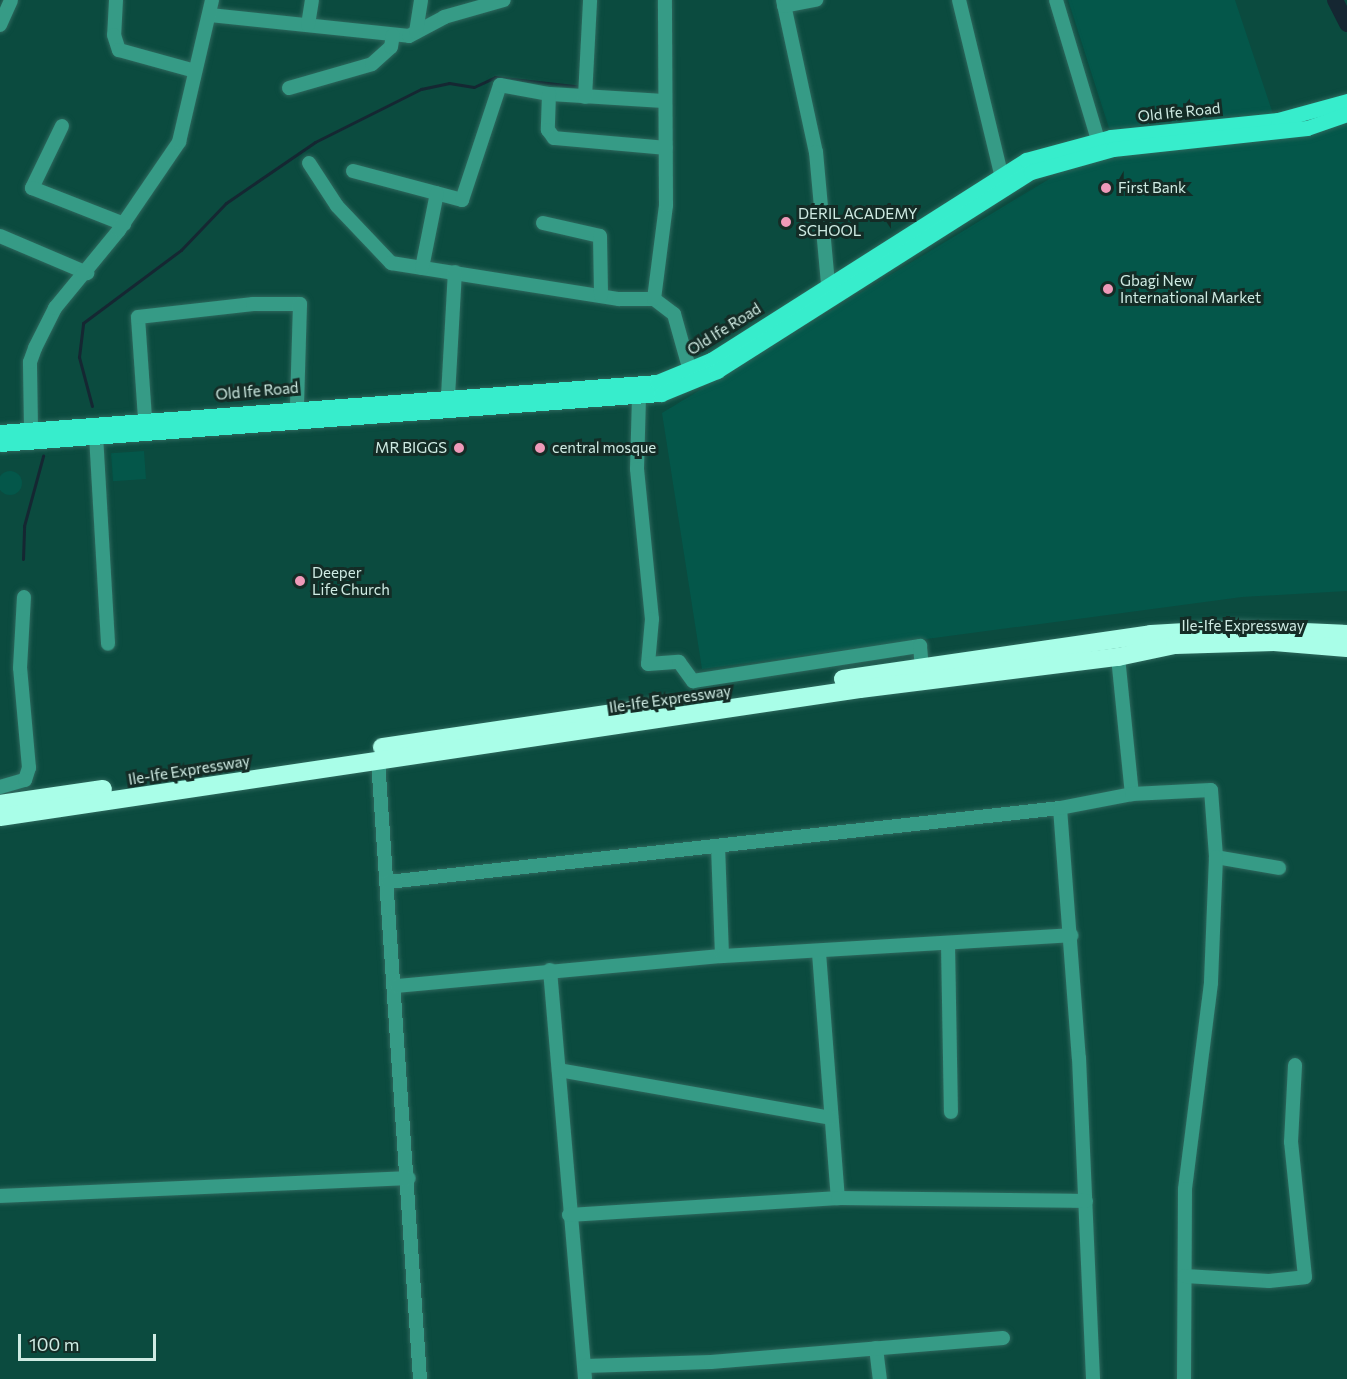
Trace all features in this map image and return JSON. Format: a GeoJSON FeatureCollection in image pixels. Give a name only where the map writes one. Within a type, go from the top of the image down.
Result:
{"type":"FeatureCollection","features":[{"type":"Feature","properties":{"kind":"highway","name":"Ile-Ife Expressway"},"geometry":{"type":"LineString","coordinates":[[0,804],[1192,630],[1347,634]]}},
{"type":"Feature","properties":{"kind":"highway","name":"Ile-Ife Expressway"},"geometry":{"type":"LineString","coordinates":[[0,817],[378,760],[1219,642],[1347,648]]}},
{"type":"Feature","properties":{"kind":"main road","name":"Old Ife Road"},"geometry":{"type":"LineString","coordinates":[[0,432],[297,405],[374,407],[639,397],[675,389],[717,371],[1001,173],[1052,150],[1098,140],[1306,122],[1347,101]]}},
{"type":"Feature","properties":{"kind":"main road","name":"Old Ife Road"},"geometry":{"type":"LineString","coordinates":[[0,444],[374,407],[448,396],[638,386],[690,371],[828,284],[912,237],[1056,162],[1113,149],[1306,122],[1347,114]]}},
{"type":"Feature","properties":{"kind":"street"},"geometry":{"type":"LineString","coordinates":[[0,25],[11,0]]}},
{"type":"Feature","properties":{"kind":"street"},"geometry":{"type":"LineString","coordinates":[[116,0],[114,35],[119,50],[195,71]]}},
{"type":"Feature","properties":{"kind":"street"},"geometry":{"type":"LineString","coordinates":[[31,429],[30,362],[55,308],[87,273],[124,224],[179,142],[212,0]]}},
{"type":"Feature","properties":{"kind":"street"},"geometry":{"type":"LineString","coordinates":[[308,24],[312,0]]}},
{"type":"Feature","properties":{"kind":"street"},"geometry":{"type":"LineString","coordinates":[[416,32],[422,0]]}},
{"type":"Feature","properties":{"kind":"street"},"geometry":{"type":"LineString","coordinates":[[210,15],[393,35],[416,32],[444,17],[504,0]]}},
{"type":"Feature","properties":{"kind":"street"},"geometry":{"type":"LineString","coordinates":[[585,97],[590,0]]}},
{"type":"Feature","properties":{"kind":"street"},"geometry":{"type":"LineString","coordinates":[[654,299],[666,205],[664,0]]}},
{"type":"Feature","properties":{"kind":"street"},"geometry":{"type":"LineString","coordinates":[[816,0],[783,3],[816,152],[828,284]]}},
{"type":"Feature","properties":{"kind":"street"},"geometry":{"type":"LineString","coordinates":[[959,0],[1001,173]]}},
{"type":"Feature","properties":{"kind":"street"},"geometry":{"type":"LineString","coordinates":[[1056,0],[1098,140]]}},
{"type":"Feature","properties":{"kind":"street"},"geometry":{"type":"LineString","coordinates":[[289,88],[372,64],[392,48],[393,35]]}},
{"type":"Feature","properties":{"kind":"street"},"geometry":{"type":"LineString","coordinates":[[353,171],[437,193],[466,197],[496,88],[585,97],[666,101]]}},
{"type":"Feature","properties":{"kind":"street"},"geometry":{"type":"LineString","coordinates":[[549,94],[549,136],[666,148]]}},
{"type":"Feature","properties":{"kind":"street"},"geometry":{"type":"LineString","coordinates":[[62,126],[32,188],[124,224]]}},
{"type":"Feature","properties":{"kind":"street"},"geometry":{"type":"LineString","coordinates":[[309,163],[337,206],[391,263],[601,296],[654,299],[674,315],[690,371]]}},
{"type":"Feature","properties":{"kind":"street"},"geometry":{"type":"LineString","coordinates":[[422,268],[437,193]]}},
{"type":"Feature","properties":{"kind":"street"},"geometry":{"type":"LineString","coordinates":[[543,223],[600,236],[601,296]]}},
{"type":"Feature","properties":{"kind":"street"},"geometry":{"type":"LineString","coordinates":[[0,236],[87,273]]}},
{"type":"Feature","properties":{"kind":"street"},"geometry":{"type":"LineString","coordinates":[[448,396],[455,272]]}},
{"type":"Feature","properties":{"kind":"street"},"geometry":{"type":"LineString","coordinates":[[145,418],[138,317],[253,304],[300,304],[297,405]]}},
{"type":"Feature","properties":{"kind":"street"},"geometry":{"type":"LineString","coordinates":[[639,397],[637,469],[652,619],[648,664],[679,662],[693,681],[920,646],[922,668]]}},
{"type":"Feature","properties":{"kind":"street"},"geometry":{"type":"LineString","coordinates":[[96,435],[108,644]]}},
{"type":"Feature","properties":{"kind":"street"},"geometry":{"type":"LineString","coordinates":[[0,787],[25,780],[29,768],[20,668],[24,597]]}},
{"type":"Feature","properties":{"kind":"street"},"geometry":{"type":"LineString","coordinates":[[1118,657],[1132,794]]}},
{"type":"Feature","properties":{"kind":"street"},"geometry":{"type":"LineString","coordinates":[[378,760],[397,986],[420,1379]]}},
{"type":"Feature","properties":{"kind":"street"},"geometry":{"type":"LineString","coordinates":[[388,882],[1060,808],[1132,794],[1211,790],[1216,857],[1211,983],[1185,1189],[1184,1379]]}},
{"type":"Feature","properties":{"kind":"street"},"geometry":{"type":"LineString","coordinates":[[1060,808],[1071,935],[1086,1201],[1093,1379]]}},
{"type":"Feature","properties":{"kind":"street"},"geometry":{"type":"LineString","coordinates":[[718,846],[722,956]]}},
{"type":"Feature","properties":{"kind":"street"},"geometry":{"type":"LineString","coordinates":[[1216,857],[1279,868]]}},
{"type":"Feature","properties":{"kind":"street"},"geometry":{"type":"LineString","coordinates":[[397,986],[550,970],[722,956],[819,953],[1071,935]]}},
{"type":"Feature","properties":{"kind":"street"},"geometry":{"type":"LineString","coordinates":[[948,944],[951,1112]]}},
{"type":"Feature","properties":{"kind":"street"},"geometry":{"type":"LineString","coordinates":[[819,953],[838,1198]]}},
{"type":"Feature","properties":{"kind":"street"},"geometry":{"type":"LineString","coordinates":[[550,970],[569,1215],[585,1372],[1003,1338]]}},
{"type":"Feature","properties":{"kind":"street"},"geometry":{"type":"LineString","coordinates":[[1185,1276],[1269,1281],[1305,1277],[1291,1142],[1295,1065]]}},
{"type":"Feature","properties":{"kind":"street"},"geometry":{"type":"LineString","coordinates":[[559,1070],[831,1118]]}},
{"type":"Feature","properties":{"kind":"street"},"geometry":{"type":"LineString","coordinates":[[0,1196],[409,1178]]}},
{"type":"Feature","properties":{"kind":"street"},"geometry":{"type":"LineString","coordinates":[[569,1215],[838,1198],[1086,1201]]}},
{"type":"Feature","properties":{"kind":"street"},"geometry":{"type":"LineString","coordinates":[[876,1348],[880,1379]]}},
{"type":"Feature","properties":{"kind":"shaded area"},"geometry":{"type":"Polygon","coordinates":[[[1068,0],[1235,0],[1274,117],[1111,134],[1068,0]]]}},
{"type":"Feature","properties":{"kind":"shaded area","name":"Gbagi New International Market"},"geometry":{"type":"Polygon","coordinates":[[[1347,121],[1347,591],[1242,597],[702,669],[662,413],[1074,164],[1347,121]]]}},
{"type":"Feature","properties":{"kind":"shaded area"},"geometry":{"type":"Polygon","coordinates":[[[144,451],[146,479],[113,481],[111,453],[144,451]]]}},
{"type":"Feature","properties":{"kind":"shaded area"},"geometry":{"type":"Polygon","coordinates":[[[10,471],[15,472],[21,478],[21,488],[15,494],[10,495],[5,494],[-1,488],[-2,483],[-1,478],[5,472],[10,471]]]}},
{"type":"Feature","properties":{"kind":"waterway"},"geometry":{"type":"LineString","coordinates":[[1335,0],[1347,24]]}},
{"type":"Feature","properties":{"kind":"waterway"},"geometry":{"type":"LineString","coordinates":[[92,406],[79,357],[83,323],[181,250],[226,203],[315,142],[421,89],[449,83],[474,87],[495,77],[582,87]]}},
{"type":"Feature","properties":{"kind":"waterway"},"geometry":{"type":"LineString","coordinates":[[23,559],[24,526],[43,456]]}},
{"type":"Feature","properties":{"kind":"place","name":"First Bank"},"geometry":{"type":"Point","coordinates":[1106,188]}},
{"type":"Feature","properties":{"kind":"place","name":"DERIL ACADEMY SCHOOL"},"geometry":{"type":"Point","coordinates":[786,222]}},
{"type":"Feature","properties":{"kind":"place","name":"Gbagi New International Market"},"geometry":{"type":"Point","coordinates":[1108,289]}},
{"type":"Feature","properties":{"kind":"place","name":"MR BIGGS"},"geometry":{"type":"Point","coordinates":[459,448]}},
{"type":"Feature","properties":{"kind":"place","name":"central mosque"},"geometry":{"type":"Point","coordinates":[540,448]}},
{"type":"Feature","properties":{"kind":"place","name":"Deeper Life Church"},"geometry":{"type":"Point","coordinates":[300,581]}}]}
